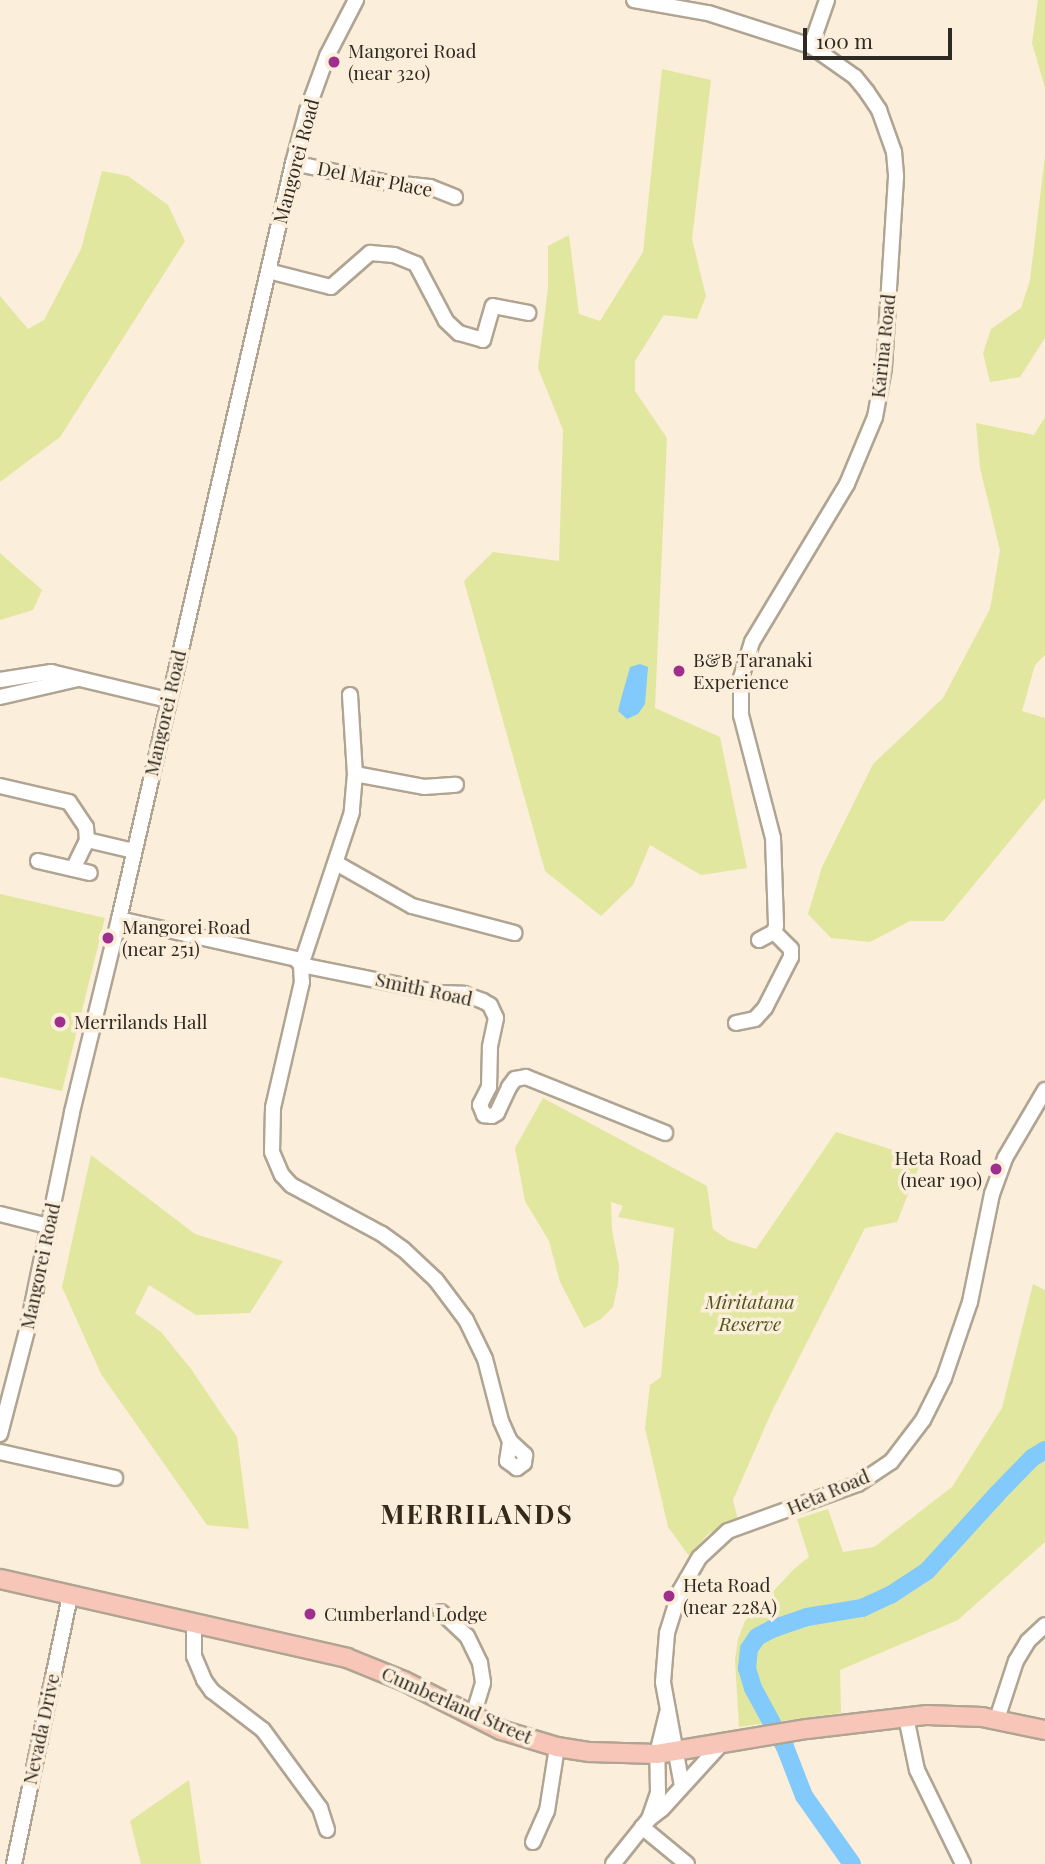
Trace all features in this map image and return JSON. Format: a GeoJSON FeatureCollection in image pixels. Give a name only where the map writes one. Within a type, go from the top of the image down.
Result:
{"type":"FeatureCollection","features":[{"type":"Feature","properties":{"kind":"main road","name":"Cumberland Street"},"geometry":{"type":"LineString","coordinates":[[0,1579],[347,1658],[404,1681],[522,1737],[557,1747],[615,1754],[657,1754],[802,1730],[906,1717],[966,1715],[1045,1730]]}},
{"type":"Feature","properties":{"kind":"street","name":"Mangorei Road"},"geometry":{"type":"LineString","coordinates":[[0,1434],[27,1330],[72,1112],[120,919],[293,163],[307,111],[327,57],[356,0]]}},
{"type":"Feature","properties":{"kind":"street","name":"Karina Road"},"geometry":{"type":"LineString","coordinates":[[634,0],[709,6],[811,46],[855,77],[879,110],[891,142],[896,177],[884,368],[875,417],[847,484],[752,642],[741,678],[741,715],[772,828],[774,932]]}},
{"type":"Feature","properties":{"kind":"street"},"geometry":{"type":"LineString","coordinates":[[811,46],[827,0]]}},
{"type":"Feature","properties":{"kind":"street","name":"Del Mar Place"},"geometry":{"type":"LineString","coordinates":[[293,163],[383,182],[430,187],[456,197]]}},
{"type":"Feature","properties":{"kind":"street"},"geometry":{"type":"LineString","coordinates":[[268,271],[331,287],[370,253],[394,255],[416,264],[446,321],[459,333],[484,340],[494,306],[527,313]]}},
{"type":"Feature","properties":{"kind":"street"},"geometry":{"type":"LineString","coordinates":[[0,680],[51,672],[169,700]]}},
{"type":"Feature","properties":{"kind":"street"},"geometry":{"type":"LineString","coordinates":[[0,697],[78,679]]}},
{"type":"Feature","properties":{"kind":"street"},"geometry":{"type":"LineString","coordinates":[[350,695],[355,774],[352,812],[301,965],[302,982],[271,1124],[272,1152],[282,1175],[301,1192],[382,1234],[403,1249],[436,1280],[476,1340],[509,1441]]}},
{"type":"Feature","properties":{"kind":"street"},"geometry":{"type":"LineString","coordinates":[[355,774],[424,787],[456,785]]}},
{"type":"Feature","properties":{"kind":"street"},"geometry":{"type":"LineString","coordinates":[[0,786],[69,802],[86,827],[87,840],[73,869]]}},
{"type":"Feature","properties":{"kind":"street"},"geometry":{"type":"LineString","coordinates":[[87,840],[134,851]]}},
{"type":"Feature","properties":{"kind":"street"},"geometry":{"type":"LineString","coordinates":[[38,861],[90,873]]}},
{"type":"Feature","properties":{"kind":"street"},"geometry":{"type":"LineString","coordinates":[[336,863],[412,906],[514,933]]}},
{"type":"Feature","properties":{"kind":"street","name":"Smith Road"},"geometry":{"type":"LineString","coordinates":[[120,919],[296,959],[301,965],[314,965],[440,993],[464,994],[490,1005],[496,1023],[490,1047],[489,1087],[480,1105],[484,1115],[492,1116],[497,1113],[515,1079],[526,1077],[665,1133]]}},
{"type":"Feature","properties":{"kind":"street"},"geometry":{"type":"LineString","coordinates":[[736,1023],[755,1019],[765,1008],[791,957],[790,949],[774,932],[759,940]]}},
{"type":"Feature","properties":{"kind":"street","name":"Heta Road"},"geometry":{"type":"LineString","coordinates":[[645,1823],[658,1793],[657,1754],[667,1713],[663,1659],[667,1633],[680,1591],[700,1557],[728,1531],[858,1484],[891,1462],[923,1420],[944,1378],[970,1302],[992,1194],[1000,1170],[1045,1090]]}},
{"type":"Feature","properties":{"kind":"street"},"geometry":{"type":"LineString","coordinates":[[0,1214],[48,1226]]}},
{"type":"Feature","properties":{"kind":"street"},"geometry":{"type":"LineString","coordinates":[[0,1452],[115,1478]]}},
{"type":"Feature","properties":{"kind":"street","name":"Nevada Drive"},"geometry":{"type":"LineString","coordinates":[[15,1864],[70,1595]]}},
{"type":"Feature","properties":{"kind":"street"},"geometry":{"type":"LineString","coordinates":[[441,1612],[467,1636],[481,1662],[483,1683],[473,1716]]}},
{"type":"Feature","properties":{"kind":"street"},"geometry":{"type":"LineString","coordinates":[[194,1623],[194,1656],[204,1680],[212,1691],[263,1730],[320,1808],[327,1830]]}},
{"type":"Feature","properties":{"kind":"street"},"geometry":{"type":"LineString","coordinates":[[997,1720],[1016,1661],[1028,1641],[1045,1625]]}},
{"type":"Feature","properties":{"kind":"street","name":"Heta Road"},"geometry":{"type":"LineString","coordinates":[[667,1713],[673,1724],[682,1786]]}},
{"type":"Feature","properties":{"kind":"street"},"geometry":{"type":"LineString","coordinates":[[906,1717],[916,1770],[963,1864]]}},
{"type":"Feature","properties":{"kind":"street"},"geometry":{"type":"LineString","coordinates":[[613,1864],[645,1823],[662,1809],[722,1743]]}},
{"type":"Feature","properties":{"kind":"street"},"geometry":{"type":"LineString","coordinates":[[533,1842],[547,1811],[557,1747]]}},
{"type":"Feature","properties":{"kind":"street"},"geometry":{"type":"LineString","coordinates":[[645,1823],[687,1864]]}},
{"type":"Feature","properties":{"kind":"green space"},"geometry":{"type":"Polygon","coordinates":[[[1038,0],[1045,0],[1045,88],[1032,43],[1038,0]]]}},
{"type":"Feature","properties":{"kind":"green space"},"geometry":{"type":"Polygon","coordinates":[[[662,69],[711,80],[692,239],[706,296],[697,319],[664,315],[635,361],[635,391],[667,438],[655,708],[720,737],[747,868],[701,875],[650,845],[633,885],[601,916],[545,871],[464,581],[493,552],[559,561],[563,430],[538,368],[548,288],[548,246],[569,235],[579,314],[600,321],[643,252],[662,69]]]}},
{"type":"Feature","properties":{"kind":"green space"},"geometry":{"type":"Polygon","coordinates":[[[1045,156],[1045,338],[1020,377],[990,382],[983,353],[991,329],[1021,308],[1030,280],[1045,156]]]}},
{"type":"Feature","properties":{"kind":"green space"},"geometry":{"type":"Polygon","coordinates":[[[102,171],[128,176],[168,205],[185,241],[60,437],[0,482],[0,296],[28,329],[44,320],[81,249],[102,171]]]}},
{"type":"Feature","properties":{"kind":"green space"},"geometry":{"type":"Polygon","coordinates":[[[1045,417],[1045,655],[1035,665],[1022,711],[1045,718],[1045,798],[944,921],[910,921],[870,942],[831,938],[808,914],[822,867],[873,764],[943,698],[990,609],[1000,550],[980,468],[976,423],[1034,435],[1045,417]]]}},
{"type":"Feature","properties":{"kind":"green space"},"geometry":{"type":"Polygon","coordinates":[[[0,553],[42,590],[33,610],[0,620],[0,553]]]}},
{"type":"Feature","properties":{"kind":"green space"},"geometry":{"type":"Polygon","coordinates":[[[0,894],[105,918],[62,1091],[0,1077],[0,894]]]}},
{"type":"Feature","properties":{"kind":"green space","name":"Miritatana Reserve"},"geometry":{"type":"Polygon","coordinates":[[[543,1098],[707,1186],[713,1229],[728,1240],[756,1249],[836,1132],[922,1159],[897,1222],[865,1228],[772,1411],[733,1500],[738,1520],[708,1534],[689,1556],[668,1527],[645,1428],[650,1385],[661,1377],[674,1228],[618,1217],[623,1206],[611,1202],[612,1230],[619,1266],[618,1284],[613,1307],[601,1319],[584,1328],[560,1282],[549,1241],[525,1201],[515,1148],[543,1098]]]}},
{"type":"Feature","properties":{"kind":"green space"},"geometry":{"type":"Polygon","coordinates":[[[91,1155],[195,1234],[283,1261],[250,1313],[196,1315],[149,1285],[135,1313],[161,1332],[191,1369],[237,1437],[249,1529],[207,1525],[101,1374],[62,1287],[91,1155]]]}},
{"type":"Feature","properties":{"kind":"green space"},"geometry":{"type":"Polygon","coordinates":[[[1033,1284],[1045,1290],[1045,1542],[958,1620],[840,1670],[841,1713],[739,1727],[735,1660],[738,1639],[745,1621],[795,1568],[809,1557],[797,1519],[828,1509],[843,1552],[874,1547],[952,1487],[1002,1408],[1033,1284]]]}},
{"type":"Feature","properties":{"kind":"green space"},"geometry":{"type":"Polygon","coordinates":[[[189,1780],[201,1864],[141,1864],[130,1821],[189,1780]]]}},
{"type":"Feature","properties":{"kind":"water"},"geometry":{"type":"Polygon","coordinates":[[[640,664],[648,667],[645,704],[638,714],[627,719],[618,711],[630,667],[640,664]]]}},
{"type":"Feature","properties":{"kind":"waterway"},"geometry":{"type":"LineString","coordinates":[[852,1864],[804,1796],[785,1747],[753,1688],[747,1668],[749,1649],[757,1637],[772,1629],[807,1617],[862,1608],[892,1594],[927,1571],[1032,1458],[1045,1450]]}},
{"type":"Feature","properties":{"kind":"place","name":"Mangorei Road (near 320)"},"geometry":{"type":"Point","coordinates":[334,62]}},
{"type":"Feature","properties":{"kind":"place","name":"B&B Taranaki Experience"},"geometry":{"type":"Point","coordinates":[679,671]}},
{"type":"Feature","properties":{"kind":"place","name":"Mangorei Road (near 251)"},"geometry":{"type":"Point","coordinates":[108,938]}},
{"type":"Feature","properties":{"kind":"place","name":"Merrilands Hall"},"geometry":{"type":"Point","coordinates":[60,1022]}},
{"type":"Feature","properties":{"kind":"place","name":"Heta Road (near 190)"},"geometry":{"type":"Point","coordinates":[996,1169]}},
{"type":"Feature","properties":{"kind":"place","name":"Heta Road (near 228A)"},"geometry":{"type":"Point","coordinates":[669,1596]}},
{"type":"Feature","properties":{"kind":"place","name":"Cumberland Lodge"},"geometry":{"type":"Point","coordinates":[310,1614]}},
{"type":"Feature","properties":{"kind":"district","name":"MERRILANDS"},"geometry":{"type":"Point","coordinates":[477,1514]}}]}
